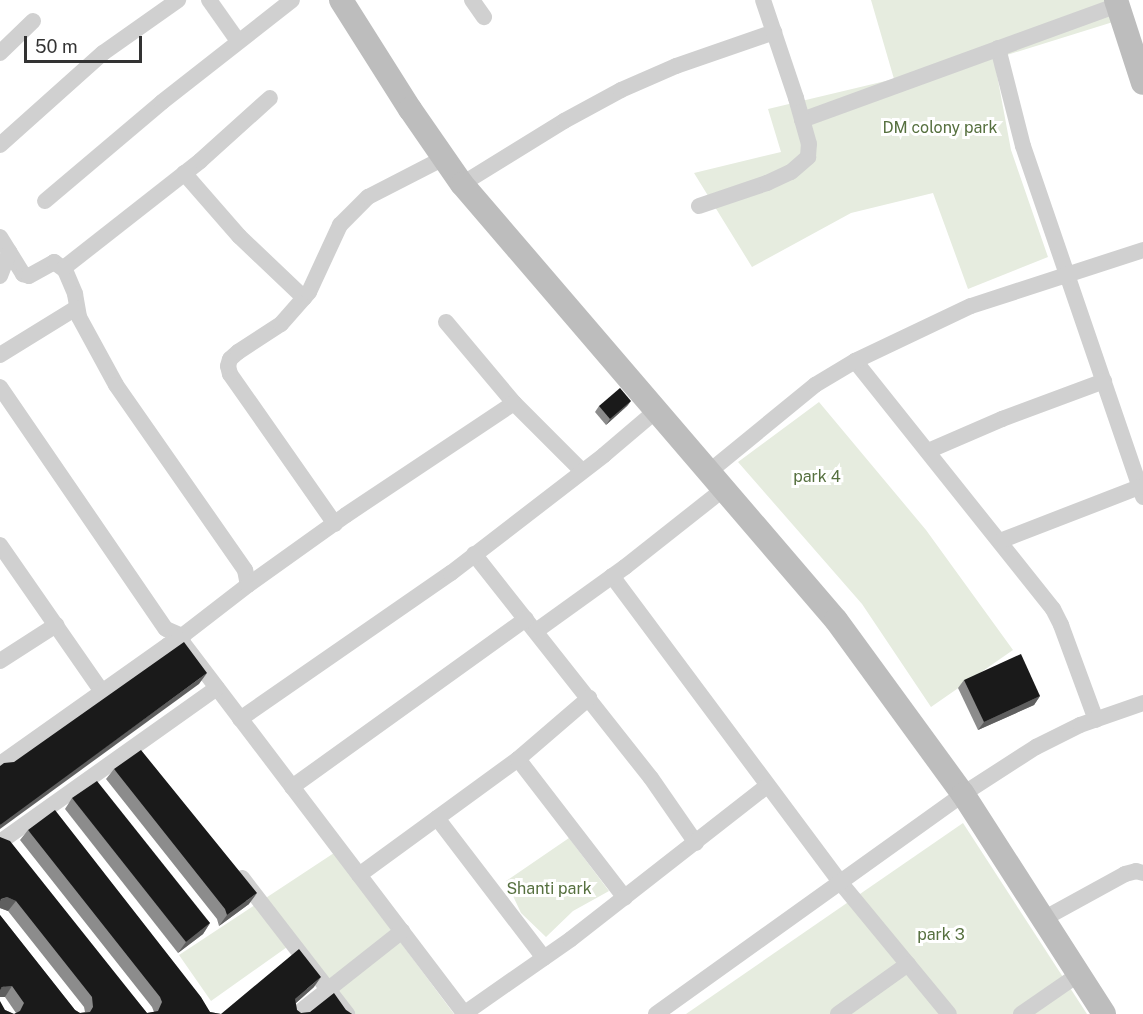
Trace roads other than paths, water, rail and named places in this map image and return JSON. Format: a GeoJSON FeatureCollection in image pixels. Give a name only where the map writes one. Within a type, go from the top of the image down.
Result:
{"type":"FeatureCollection","features":[{"type":"Feature","properties":{"kind":"street"},"geometry":{"type":"LineString","coordinates":[[0,145],[103,53],[178,0]]}},
{"type":"Feature","properties":{"kind":"street"},"geometry":{"type":"LineString","coordinates":[[209,0],[238,41]]}},
{"type":"Feature","properties":{"kind":"street"},"geometry":{"type":"LineString","coordinates":[[45,201],[238,41],[292,0]]}},
{"type":"Feature","properties":{"kind":"street"},"geometry":{"type":"LineString","coordinates":[[341,0],[462,184],[524,260],[717,479],[836,620],[963,794],[1045,918],[1104,1014]]}},
{"type":"Feature","properties":{"kind":"street"},"geometry":{"type":"LineString","coordinates":[[472,0],[484,17]]}},
{"type":"Feature","properties":{"kind":"street"},"geometry":{"type":"LineString","coordinates":[[699,206],[767,183],[803,164],[808,156],[809,144],[763,0]]}},
{"type":"Feature","properties":{"kind":"street"},"geometry":{"type":"LineString","coordinates":[[802,120],[1117,3],[1143,83]]}},
{"type":"Feature","properties":{"kind":"street"},"geometry":{"type":"LineString","coordinates":[[0,53],[33,21]]}},
{"type":"Feature","properties":{"kind":"street"},"geometry":{"type":"LineString","coordinates":[[462,184],[564,121],[621,90],[676,66],[774,32]]}},
{"type":"Feature","properties":{"kind":"street"},"geometry":{"type":"LineString","coordinates":[[998,48],[1023,146],[1141,492],[1000,541]]}},
{"type":"Feature","properties":{"kind":"street"},"geometry":{"type":"LineString","coordinates":[[65,270],[65,267],[184,173],[270,98]]}},
{"type":"Feature","properties":{"kind":"street"},"geometry":{"type":"LineString","coordinates":[[334,524],[230,374],[228,366],[230,359],[281,324],[304,298],[309,292],[340,225],[368,197],[444,158]]}},
{"type":"Feature","properties":{"kind":"street"},"geometry":{"type":"LineString","coordinates":[[184,173],[239,236],[304,298]]}},
{"type":"Feature","properties":{"kind":"street"},"geometry":{"type":"LineString","coordinates":[[0,237],[23,274],[29,276],[54,262],[65,270],[75,294],[76,308],[116,385],[245,570],[248,585]]}},
{"type":"Feature","properties":{"kind":"street"},"geometry":{"type":"LineString","coordinates":[[292,787],[531,625],[612,576],[815,386],[855,360],[971,306],[1143,250]]}},
{"type":"Feature","properties":{"kind":"street"},"geometry":{"type":"LineString","coordinates":[[0,276],[9,252]]}},
{"type":"Feature","properties":{"kind":"street"},"geometry":{"type":"LineString","coordinates":[[0,355],[76,308]]}},
{"type":"Feature","properties":{"kind":"street"},"geometry":{"type":"LineString","coordinates":[[446,322],[514,403],[582,471]]}},
{"type":"Feature","properties":{"kind":"street"},"geometry":{"type":"LineString","coordinates":[[855,360],[1000,541],[1057,617],[1096,720]]}},
{"type":"Feature","properties":{"kind":"street"},"geometry":{"type":"LineString","coordinates":[[928,451],[1002,419],[1104,381]]}},
{"type":"Feature","properties":{"kind":"street"},"geometry":{"type":"LineString","coordinates":[[0,387],[166,629],[182,638],[240,719],[465,1014],[625,898],[767,786]]}},
{"type":"Feature","properties":{"kind":"street"},"geometry":{"type":"LineString","coordinates":[[0,764],[168,645],[182,638],[248,585],[334,524],[514,403]]}},
{"type":"Feature","properties":{"kind":"street"},"geometry":{"type":"LineString","coordinates":[[240,719],[474,554],[657,410]]}},
{"type":"Feature","properties":{"kind":"street"},"geometry":{"type":"LineString","coordinates":[[0,545],[102,692]]}},
{"type":"Feature","properties":{"kind":"street"},"geometry":{"type":"LineString","coordinates":[[474,554],[651,778],[696,843]]}},
{"type":"Feature","properties":{"kind":"street"},"geometry":{"type":"LineString","coordinates":[[612,576],[840,882],[949,1014]]}},
{"type":"Feature","properties":{"kind":"street"},"geometry":{"type":"LineString","coordinates":[[0,661],[56,625]]}},
{"type":"Feature","properties":{"kind":"street"},"geometry":{"type":"LineString","coordinates":[[18,855],[3,840],[54,812],[139,751],[217,688]]}},
{"type":"Feature","properties":{"kind":"street"},"geometry":{"type":"LineString","coordinates":[[359,875],[518,759],[589,698]]}},
{"type":"Feature","properties":{"kind":"street"},"geometry":{"type":"LineString","coordinates":[[656,1014],[963,794],[1036,747],[1096,720],[1143,703]]}},
{"type":"Feature","properties":{"kind":"street"},"geometry":{"type":"LineString","coordinates":[[518,759],[625,898]]}},
{"type":"Feature","properties":{"kind":"street"},"geometry":{"type":"LineString","coordinates":[[437,818],[544,958]]}},
{"type":"Feature","properties":{"kind":"street"},"geometry":{"type":"LineString","coordinates":[[233,868],[347,1014]]}},
{"type":"Feature","properties":{"kind":"street"},"geometry":{"type":"LineString","coordinates":[[1045,918],[1125,874],[1136,871],[1143,873]]}},
{"type":"Feature","properties":{"kind":"street"},"geometry":{"type":"LineString","coordinates":[[297,1014],[402,932]]}},
{"type":"Feature","properties":{"kind":"street"},"geometry":{"type":"LineString","coordinates":[[838,1014],[908,964]]}},
{"type":"Feature","properties":{"kind":"street"},"geometry":{"type":"LineString","coordinates":[[1021,1014],[1079,974]]}},
{"type":"Feature","properties":{"kind":"park label","name":"DM colony park"},"geometry":{"type":"Point","coordinates":[940,128]}},
{"type":"Feature","properties":{"kind":"park label","name":"park 4"},"geometry":{"type":"Point","coordinates":[817,477]}},
{"type":"Feature","properties":{"kind":"park label","name":"Shanti park"},"geometry":{"type":"Point","coordinates":[549,889]}},
{"type":"Feature","properties":{"kind":"park label","name":"park 3"},"geometry":{"type":"Point","coordinates":[941,935]}}]}
